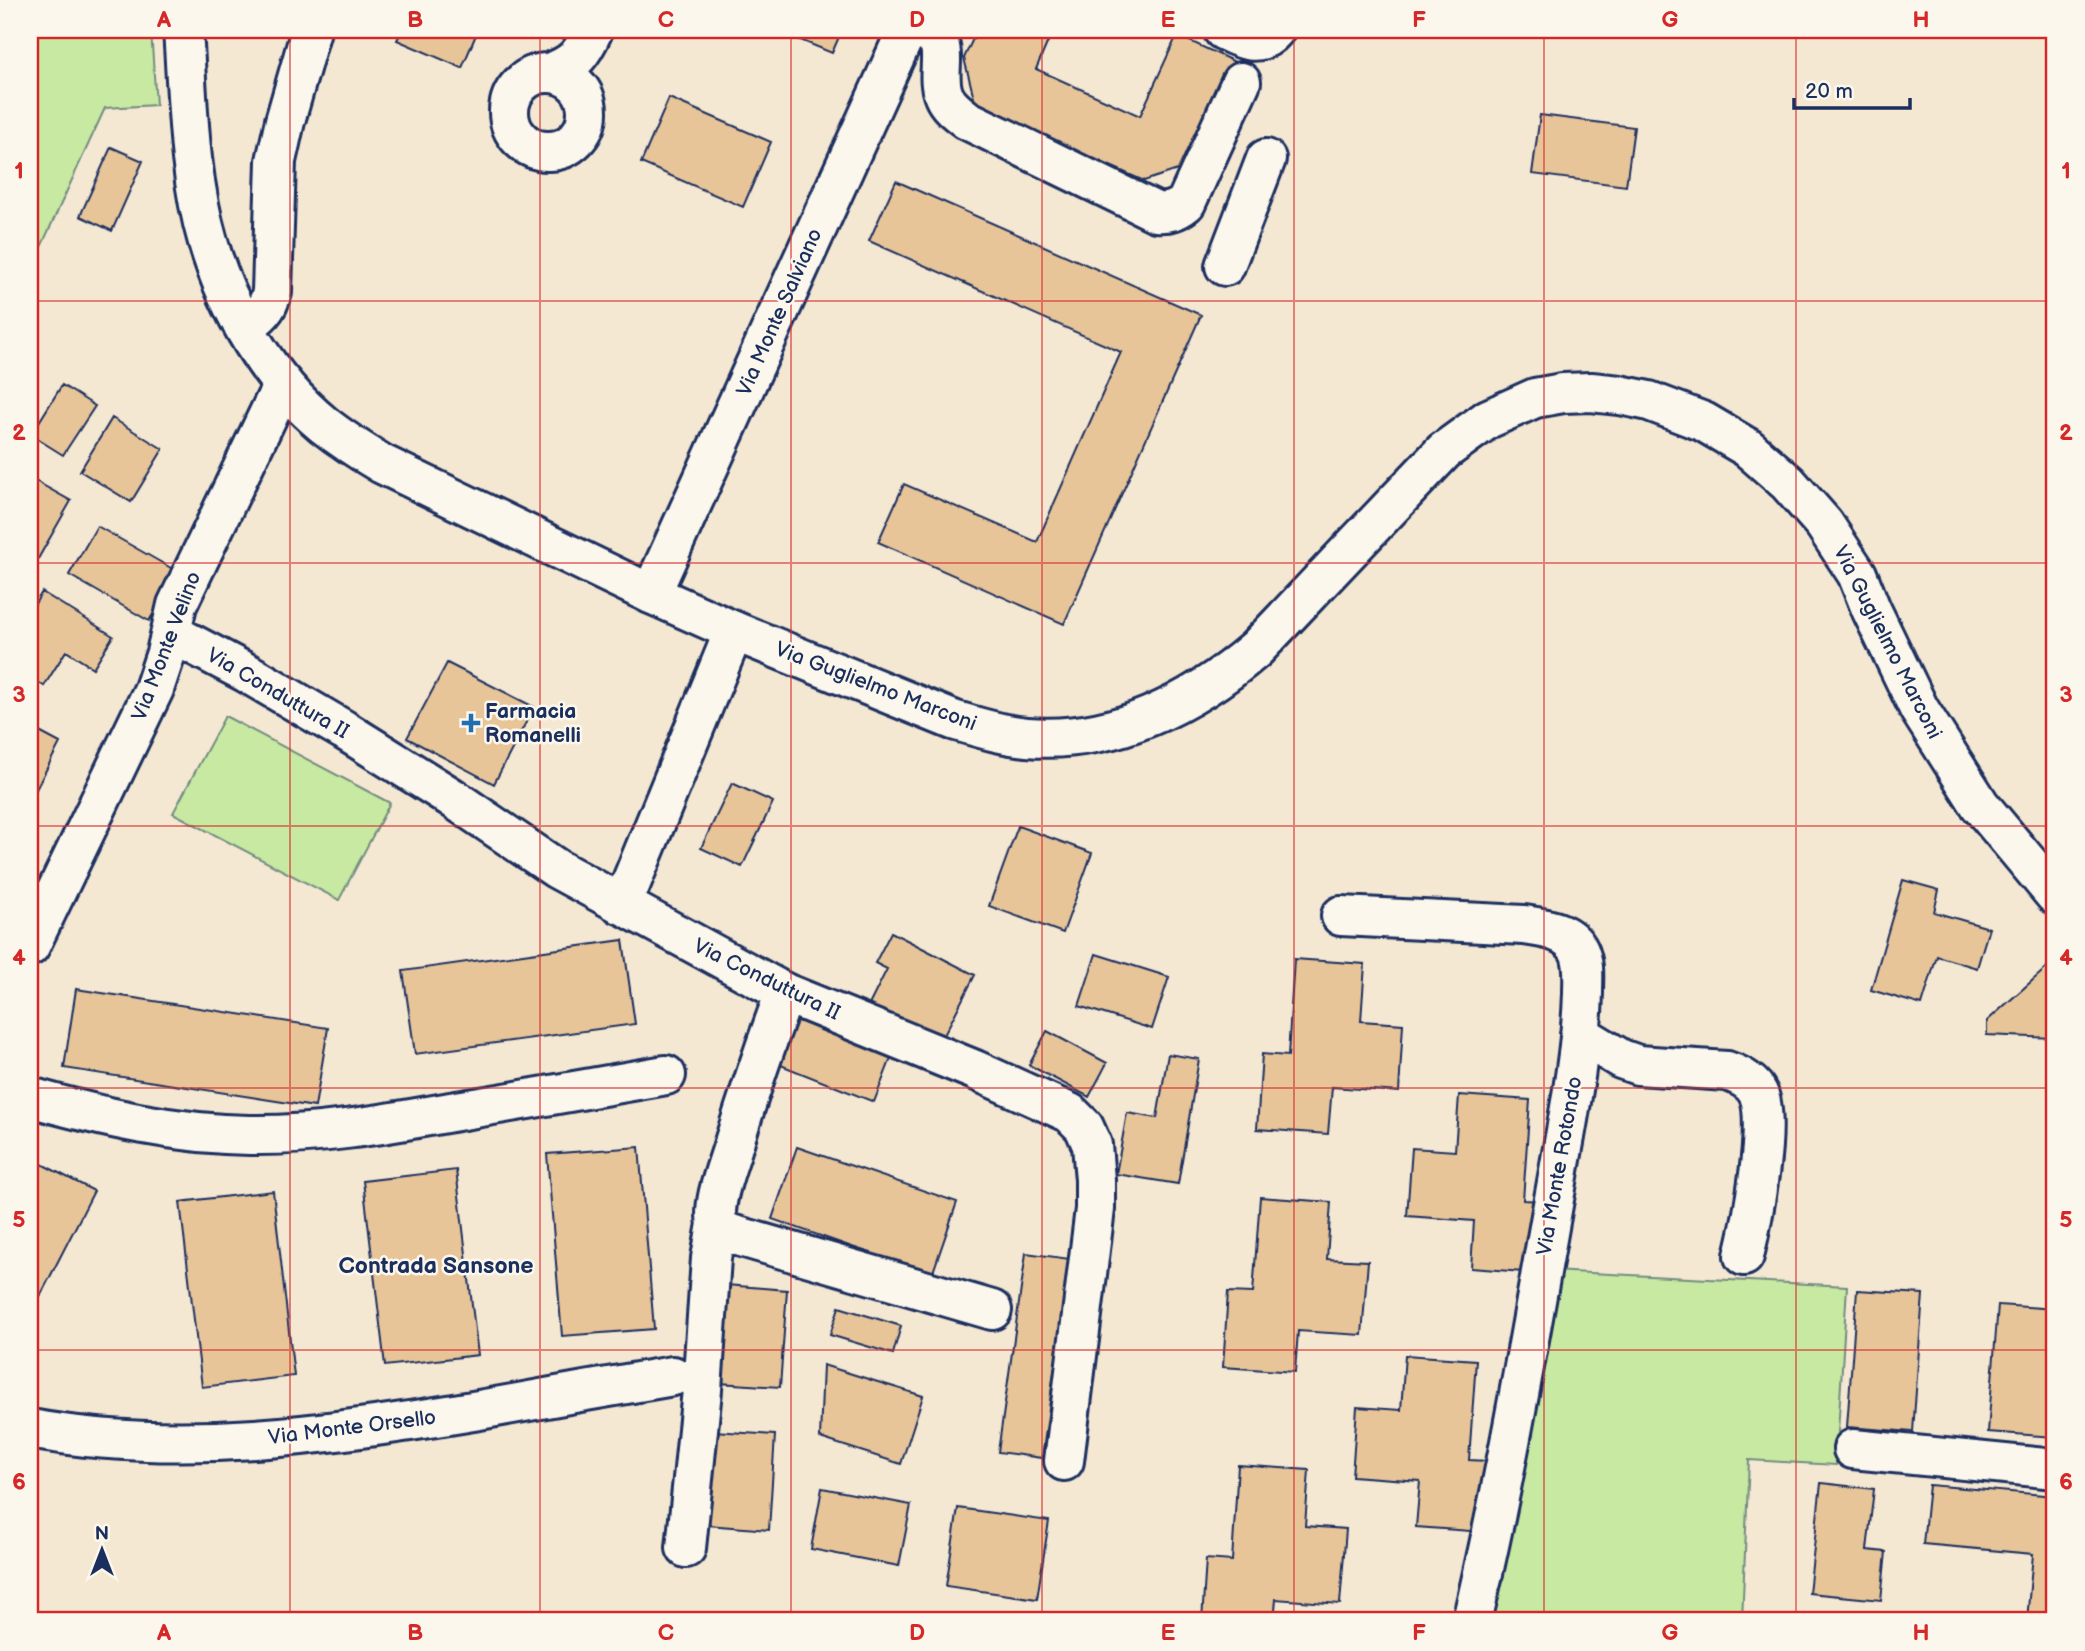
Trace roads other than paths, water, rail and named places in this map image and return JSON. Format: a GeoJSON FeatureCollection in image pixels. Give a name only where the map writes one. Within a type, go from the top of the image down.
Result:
{"type":"FeatureCollection","features":[{"type":"Feature","properties":{"kind":"street","name":"Via Guglielmo Marconi"},"geometry":{"type":"LineString","coordinates":[[183,30],[190,129],[208,241],[218,271],[244,326],[283,384],[323,424],[382,464],[652,594],[734,631],[953,720],[1026,737],[1094,733],[1156,715],[1182,702],[1233,669],[1249,656],[1444,451],[1465,433],[1488,419],[1535,398],[1563,393],[1620,395],[1649,401],[1726,434],[1769,464],[1806,503],[1841,547],[1857,574],[1919,709],[1991,819],[2055,895]]}},
{"type":"Feature","properties":{"kind":"street"},"geometry":{"type":"LineString","coordinates":[[244,326],[260,315],[270,302],[276,161],[311,30]]}},
{"type":"Feature","properties":{"kind":"street","name":"Via Monte Salviano"},"geometry":{"type":"LineString","coordinates":[[652,594],[907,30]]}},
{"type":"Feature","properties":{"kind":"street"},"geometry":{"type":"LineString","coordinates":[[924,30],[934,34],[940,43],[940,79],[943,95],[951,108],[967,120],[1156,212],[1167,213],[1186,203],[1241,82]]}},
{"type":"Feature","properties":{"kind":"street"},"geometry":{"type":"LineString","coordinates":[[1223,30],[1242,39],[1255,41],[1267,38],[1275,30]]}},
{"type":"Feature","properties":{"kind":"street"},"geometry":{"type":"LineString","coordinates":[[588,41],[581,67],[587,109],[581,133],[573,142],[562,148],[538,149],[526,144],[510,123],[512,96],[530,77],[550,73],[570,63],[588,41]]}},
{"type":"Feature","properties":{"kind":"street"},"geometry":{"type":"LineString","coordinates":[[550,73],[568,78],[578,86],[584,97]]}},
{"type":"Feature","properties":{"kind":"street"},"geometry":{"type":"LineString","coordinates":[[1225,266],[1266,159]]}},
{"type":"Feature","properties":{"kind":"street"},"geometry":{"type":"LineString","coordinates":[[1194,186],[1247,209]]}},
{"type":"Feature","properties":{"kind":"street","name":"Via Monte Velino"},"geometry":{"type":"LineString","coordinates":[[30,946],[154,689],[181,597],[283,384]]}},
{"type":"Feature","properties":{"kind":"street"},"geometry":{"type":"LineString","coordinates":[[622,905],[734,631]]}},
{"type":"Feature","properties":{"kind":"street","name":"Via Conduttura II"},"geometry":{"type":"LineString","coordinates":[[171,633],[324,718],[431,784],[558,869],[785,993],[1061,1107],[1078,1120],[1089,1136],[1093,1156],[1095,1209],[1064,1461]]}},
{"type":"Feature","properties":{"kind":"street"},"geometry":{"type":"LineString","coordinates":[[1991,819],[2025,842],[2055,857]]}},
{"type":"Feature","properties":{"kind":"street","name":"Via Monte Rotondo"},"geometry":{"type":"LineString","coordinates":[[1341,916],[1524,925],[1558,932],[1574,944],[1583,963],[1583,1012],[1568,1118],[1501,1492],[1472,1621]]}},
{"type":"Feature","properties":{"kind":"street"},"geometry":{"type":"LineString","coordinates":[[686,1548],[702,1390],[711,1258],[718,1224],[716,1208],[760,1058],[785,993]]}},
{"type":"Feature","properties":{"kind":"street"},"geometry":{"type":"LineString","coordinates":[[1580,1034],[1621,1059],[1637,1065],[1727,1071],[1738,1075],[1754,1087],[1762,1109],[1761,1147],[1757,1189],[1744,1256]]}},
{"type":"Feature","properties":{"kind":"street"},"geometry":{"type":"LineString","coordinates":[[30,1097],[144,1124],[217,1134],[275,1135],[374,1125],[666,1076]]}},
{"type":"Feature","properties":{"kind":"street"},"geometry":{"type":"LineString","coordinates":[[718,1224],[731,1234],[992,1310]]}},
{"type":"Feature","properties":{"kind":"street","name":"Via Monte Orsello"},"geometry":{"type":"LineString","coordinates":[[30,1429],[124,1441],[221,1442],[321,1434],[426,1419],[673,1376]]}},
{"type":"Feature","properties":{"kind":"street"},"geometry":{"type":"LineString","coordinates":[[1853,1449],[2055,1469]]}},
{"type":"Feature","properties":{"kind":"place","name":"Farmacia Romanelli"},"geometry":{"type":"Point","coordinates":[471,723]}},
{"type":"Feature","properties":{"kind":"district","name":"Contrada Sansone"},"geometry":{"type":"Point","coordinates":[436,1265]}}]}
